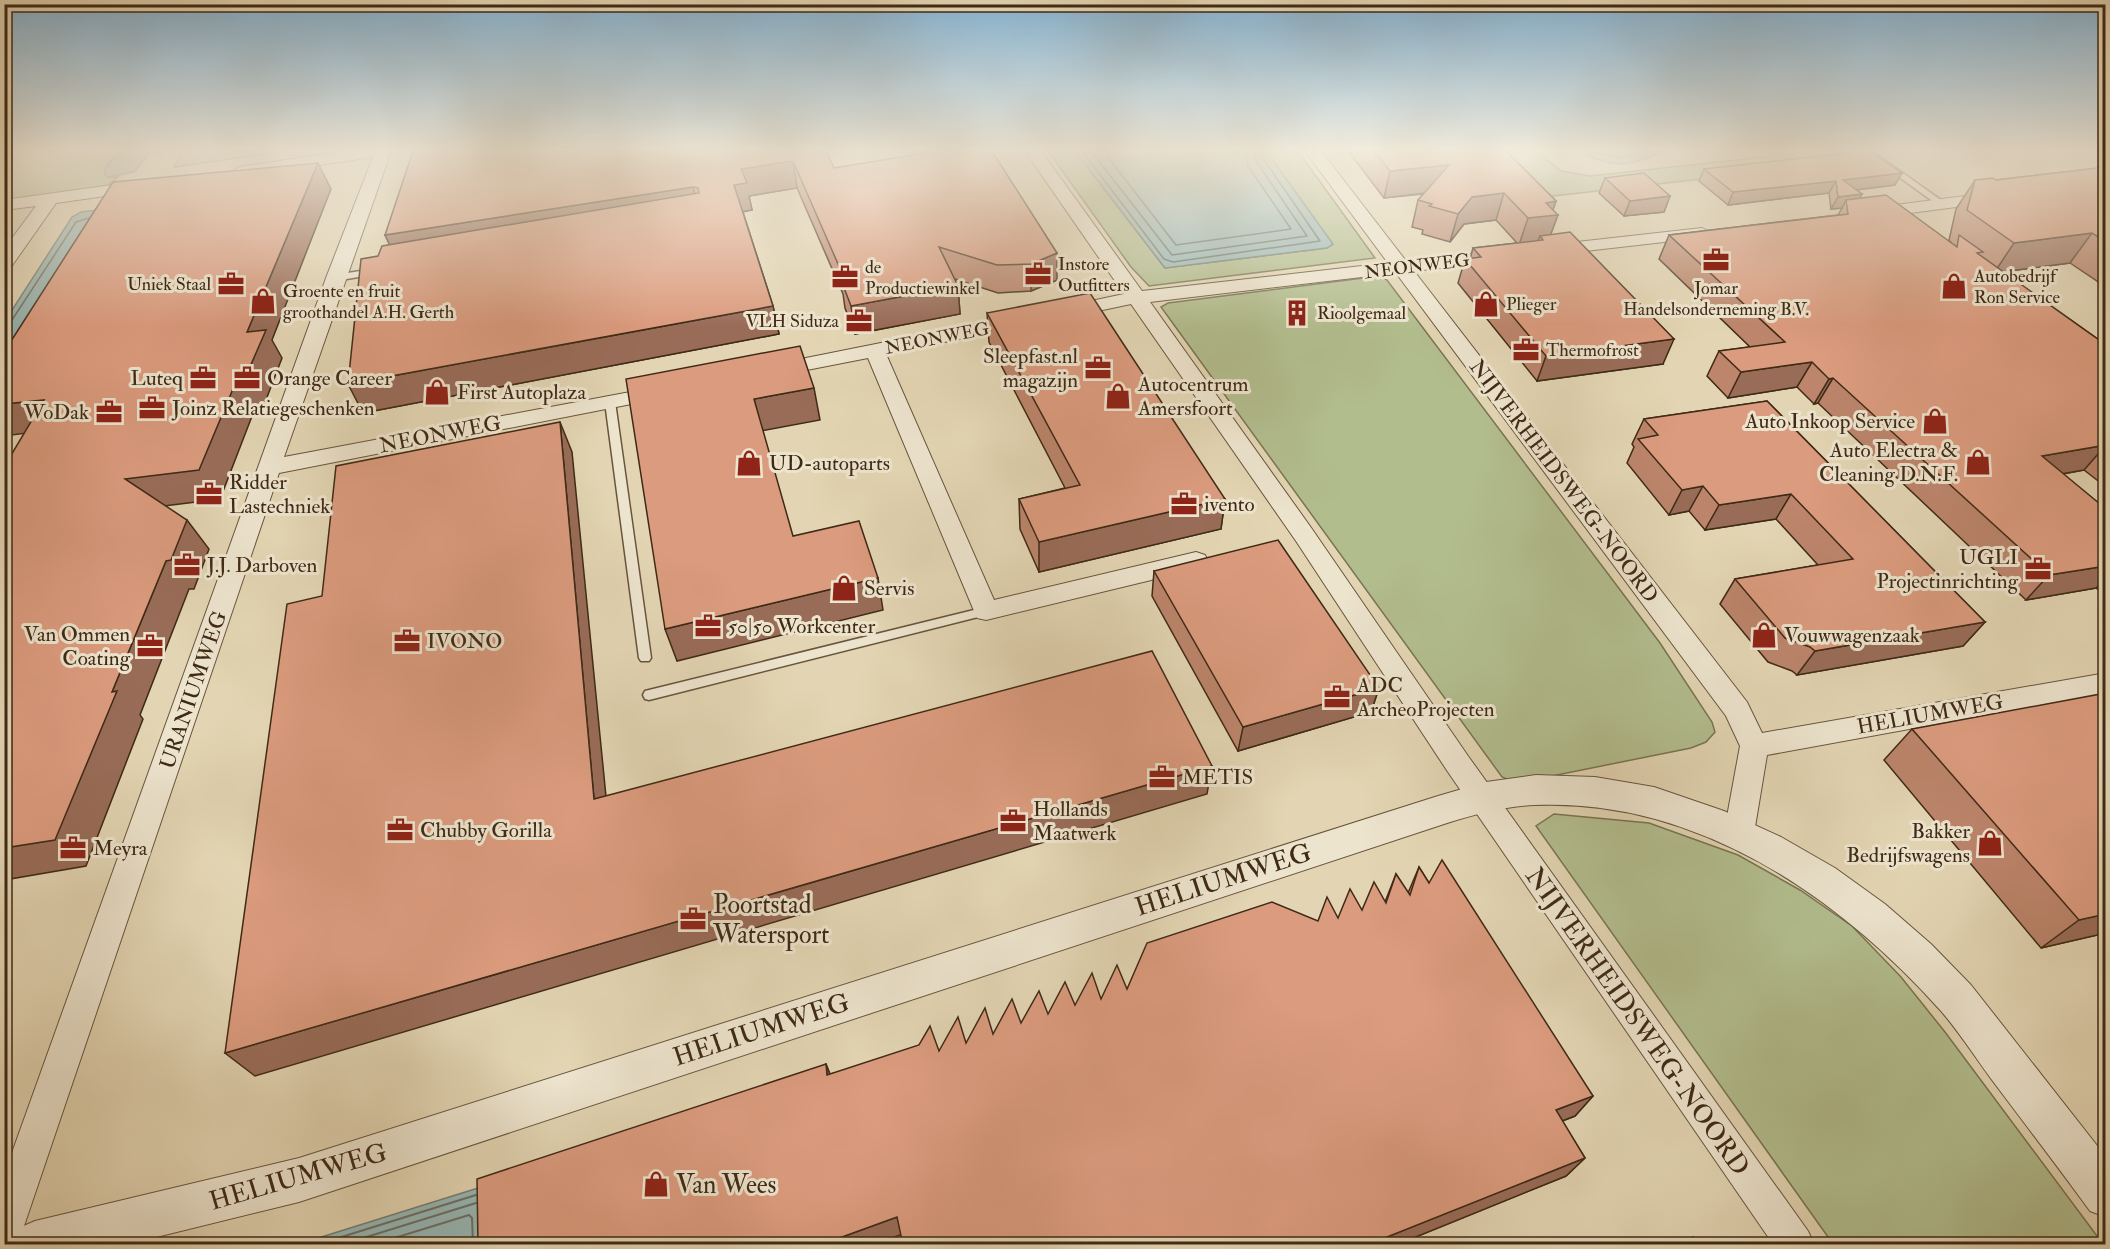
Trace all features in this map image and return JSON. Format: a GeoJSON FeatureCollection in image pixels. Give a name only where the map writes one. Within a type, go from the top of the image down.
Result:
{"type":"FeatureCollection","features":[{"type":"Feature","properties":{"kind":"street"},"geometry":{"type":"LineString","coordinates":[[4,263],[43,209]]}},
{"type":"Feature","properties":{"kind":"street","name":"URANIUMWEG"},"geometry":{"type":"LineString","coordinates":[[4,1229],[360,209]]}},
{"type":"Feature","properties":{"kind":"street","name":"NIJVERHEIDSWEG-NOORD"},"geometry":{"type":"LineString","coordinates":[[1073,209],[1135,298],[1292,538],[1482,798],[1795,1245]]}},
{"type":"Feature","properties":{"kind":"street","name":"NIJVERHEIDSWEG-NOORD"},"geometry":{"type":"LineString","coordinates":[[1357,209],[1737,710],[1754,746]]}},
{"type":"Feature","properties":{"kind":"street"},"geometry":{"type":"LineString","coordinates":[[1859,215],[1904,209]]}},
{"type":"Feature","properties":{"kind":"street"},"geometry":{"type":"LineString","coordinates":[[1894,211],[1913,225]]}},
{"type":"Feature","properties":{"kind":"street","name":"NEONWEG"},"geometry":{"type":"LineString","coordinates":[[748,375],[1135,298],[1718,231]]}},
{"type":"Feature","properties":{"kind":"street","name":"NEONWEG"},"geometry":{"type":"LineString","coordinates":[[875,351],[986,611]]}},
{"type":"Feature","properties":{"kind":"street","name":"NEONWEG"},"geometry":{"type":"LineString","coordinates":[[270,467],[679,388]]}},
{"type":"Feature","properties":{"kind":"street"},"geometry":{"type":"LineString","coordinates":[[986,611],[1213,557]]}},
{"type":"Feature","properties":{"kind":"street","name":"HELIUMWEG"},"geometry":{"type":"LineString","coordinates":[[1754,746],[2106,683]]}},
{"type":"Feature","properties":{"kind":"street"},"geometry":{"type":"LineString","coordinates":[[1739,832],[1748,792],[1754,746]]}},
{"type":"Feature","properties":{"kind":"street"},"geometry":{"type":"LineString","coordinates":[[1482,798],[1536,790],[1591,791],[1643,798],[1681,808],[1739,832],[1794,863],[1862,911],[1906,948],[1957,999],[2106,1195]]}},
{"type":"Feature","properties":{"kind":"street","name":"HELIUMWEG"},"geometry":{"type":"LineString","coordinates":[[35,1245],[299,1180],[1196,888],[1482,798]]}},
{"type":"Feature","properties":{"kind":"lane"},"geometry":{"type":"LineString","coordinates":[[335,278],[382,270]]}},
{"type":"Feature","properties":{"kind":"lane"},"geometry":{"type":"LineString","coordinates":[[610,402],[645,658]]}},
{"type":"Feature","properties":{"kind":"lane"},"geometry":{"type":"LineString","coordinates":[[649,695],[986,611]]}},
{"type":"Feature","properties":{"kind":"green space"},"geometry":{"type":"Polygon","coordinates":[[[1090,209],[1120,209],[1165,268],[1326,248],[1332,245],[1307,209],[1340,209],[1375,258],[1149,286],[1131,267],[1090,209]]]}},
{"type":"Feature","properties":{"kind":"green space"},"geometry":{"type":"Polygon","coordinates":[[[1379,276],[1387,280],[1660,643],[1712,722],[1715,732],[1706,742],[1691,748],[1527,781],[1513,782],[1502,777],[1161,307],[1168,303],[1379,276]]]}},
{"type":"Feature","properties":{"kind":"green space"},"geometry":{"type":"Polygon","coordinates":[[[1554,814],[1649,823],[1738,855],[1800,890],[1852,926],[1901,977],[1945,1032],[2103,1244],[1833,1244],[1536,826],[1554,814]]]}},
{"type":"Feature","properties":{"kind":"water"},"geometry":{"type":"Polygon","coordinates":[[[1120,209],[1308,209],[1333,244],[1327,248],[1165,268],[1120,209]]]}},
{"type":"Feature","properties":{"kind":"water"},"geometry":{"type":"Polygon","coordinates":[[[99,210],[5,364],[5,321],[72,217],[81,212],[99,210]]]}},
{"type":"Feature","properties":{"kind":"water"},"geometry":{"type":"Polygon","coordinates":[[[494,1183],[495,1244],[299,1244],[494,1183]]]}},
{"type":"Feature","properties":{"kind":"building"},"geometry":{"type":"Polygon","coordinates":[[[96,209],[299,209],[247,332],[266,330],[246,376],[238,377],[199,470],[125,479],[187,520],[171,560],[166,561],[112,692],[117,691],[55,840],[4,848],[4,467],[44,400],[4,404],[4,352],[96,209]]]}},
{"type":"Feature","properties":{"kind":"building"},"geometry":{"type":"Polygon","coordinates":[[[394,209],[550,209],[385,235],[394,209]]]}},
{"type":"Feature","properties":{"kind":"building"},"geometry":{"type":"Polygon","coordinates":[[[602,209],[742,209],[773,306],[348,384],[361,259],[378,256],[382,246],[602,209]]]}},
{"type":"Feature","properties":{"kind":"building"},"geometry":{"type":"Polygon","coordinates":[[[814,209],[1029,209],[1057,253],[1031,264],[997,265],[939,247],[958,286],[851,306],[841,280],[845,280],[814,209]]]}},
{"type":"Feature","properties":{"kind":"building"},"geometry":{"type":"Polygon","coordinates":[[[1441,209],[1462,209],[1458,214],[1441,209]]]}},
{"type":"Feature","properties":{"kind":"building"},"geometry":{"type":"Polygon","coordinates":[[[1520,209],[1552,209],[1558,215],[1528,218],[1520,209]]]}},
{"type":"Feature","properties":{"kind":"building"},"geometry":{"type":"Polygon","coordinates":[[[1847,209],[1906,209],[1957,247],[1959,235],[1983,252],[1977,253],[2106,345],[2106,445],[2042,456],[2106,509],[2106,566],[2049,575],[1833,378],[1829,379],[1812,362],[1741,372],[1719,351],[1785,342],[1669,235],[1848,214],[1847,209]]]}},
{"type":"Feature","properties":{"kind":"building"},"geometry":{"type":"Polygon","coordinates":[[[2106,209],[2106,242],[2092,233],[2014,243],[1967,210],[2106,209]]]}},
{"type":"Feature","properties":{"kind":"building"},"geometry":{"type":"Polygon","coordinates":[[[1570,232],[1674,339],[1546,356],[1465,259],[1481,257],[1473,248],[1543,240],[1540,236],[1570,232]]]}},
{"type":"Feature","properties":{"kind":"building"},"geometry":{"type":"Polygon","coordinates":[[[1090,293],[1225,499],[1039,542],[1019,499],[1080,485],[987,313],[1090,293]]]}},
{"type":"Feature","properties":{"kind":"building"},"geometry":{"type":"Polygon","coordinates":[[[800,346],[814,388],[754,399],[793,536],[859,521],[878,578],[665,629],[626,379],[800,346]]]}},
{"type":"Feature","properties":{"kind":"building"},"geometry":{"type":"Polygon","coordinates":[[[1767,401],[1985,622],[1815,651],[1785,638],[1735,579],[1853,559],[1791,494],[1719,505],[1703,486],[1682,490],[1638,439],[1658,435],[1644,419],[1767,401]]]}},
{"type":"Feature","properties":{"kind":"building"},"geometry":{"type":"Polygon","coordinates":[[[560,422],[594,799],[1152,651],[1212,766],[225,1053],[287,604],[322,596],[336,466],[560,422]]]}},
{"type":"Feature","properties":{"kind":"building"},"geometry":{"type":"Polygon","coordinates":[[[1278,540],[1379,688],[1243,727],[1154,571],[1278,540]]]}},
{"type":"Feature","properties":{"kind":"building"},"geometry":{"type":"Polygon","coordinates":[[[2106,693],[2106,914],[2079,920],[1912,729],[2106,693]]]}},
{"type":"Feature","properties":{"kind":"building"},"geometry":{"type":"Polygon","coordinates":[[[1442,860],[1593,1096],[1556,1110],[1585,1158],[1367,1245],[903,1245],[897,1217],[820,1245],[478,1245],[477,1179],[826,1064],[827,1075],[919,1045],[930,1026],[939,1051],[958,1017],[966,1043],[985,1008],[993,1034],[1012,999],[1021,1023],[1039,991],[1048,1014],[1065,982],[1075,1005],[1092,973],[1101,999],[1117,965],[1127,989],[1147,943],[1272,902],[1318,921],[1327,897],[1338,918],[1350,889],[1362,910],[1374,882],[1386,903],[1396,874],[1410,895],[1419,867],[1429,883],[1442,860]]]}},
{"type":"Feature","properties":{"kind":"building"},"geometry":{"type":"Polygon","coordinates":[[[1693,1237],[1698,1245],[1674,1245],[1693,1237]]]}},
{"type":"Feature","properties":{"kind":"place","name":"Jomar Handelsonderneming B.V."},"geometry":{"type":"Point","coordinates":[1716,260]}},
{"type":"Feature","properties":{"kind":"place","name":"Instore Outfitters"},"geometry":{"type":"Point","coordinates":[1038,274]}},
{"type":"Feature","properties":{"kind":"place","name":"de Productiewinkel"},"geometry":{"type":"Point","coordinates":[845,277]}},
{"type":"Feature","properties":{"kind":"place","name":"Uniek Staal"},"geometry":{"type":"Point","coordinates":[231,284]}},
{"type":"Feature","properties":{"kind":"place","name":"Autobedrijf Ron Service"},"geometry":{"type":"Point","coordinates":[1954,286]}},
{"type":"Feature","properties":{"kind":"place","name":"Groente en fruit groothandel A.H. Gerth"},"geometry":{"type":"Point","coordinates":[263,301]}},
{"type":"Feature","properties":{"kind":"place","name":"Plieger"},"geometry":{"type":"Point","coordinates":[1486,304]}},
{"type":"Feature","properties":{"kind":"place","name":"Rioolgemaal"},"geometry":{"type":"Point","coordinates":[1297,313]}},
{"type":"Feature","properties":{"kind":"place","name":"VLH Siduza"},"geometry":{"type":"Point","coordinates":[859,321]}},
{"type":"Feature","properties":{"kind":"place","name":"Thermofrost"},"geometry":{"type":"Point","coordinates":[1526,350]}},
{"type":"Feature","properties":{"kind":"place","name":"Sleepfast.nl magazijn"},"geometry":{"type":"Point","coordinates":[1098,368]}},
{"type":"Feature","properties":{"kind":"place","name":"Luteq"},"geometry":{"type":"Point","coordinates":[203,378]}},
{"type":"Feature","properties":{"kind":"place","name":"Orange Career"},"geometry":{"type":"Point","coordinates":[247,378]}},
{"type":"Feature","properties":{"kind":"place","name":"First Autoplaza"},"geometry":{"type":"Point","coordinates":[437,392]}},
{"type":"Feature","properties":{"kind":"place","name":"Autocentrum Amersfoort"},"geometry":{"type":"Point","coordinates":[1118,396]}},
{"type":"Feature","properties":{"kind":"place","name":"Joinz Relatiegeschenken"},"geometry":{"type":"Point","coordinates":[152,408]}},
{"type":"Feature","properties":{"kind":"place","name":"WoDak"},"geometry":{"type":"Point","coordinates":[109,412]}},
{"type":"Feature","properties":{"kind":"place","name":"Auto Inkoop Service"},"geometry":{"type":"Point","coordinates":[1935,421]}},
{"type":"Feature","properties":{"kind":"place","name":"Auto Electra & Cleaning D.N.F."},"geometry":{"type":"Point","coordinates":[1978,462]}},
{"type":"Feature","properties":{"kind":"place","name":"UD-autoparts"},"geometry":{"type":"Point","coordinates":[749,463]}},
{"type":"Feature","properties":{"kind":"place","name":"Ridder Lastechniek"},"geometry":{"type":"Point","coordinates":[209,494]}},
{"type":"Feature","properties":{"kind":"place","name":"ivento"},"geometry":{"type":"Point","coordinates":[1184,504]}},
{"type":"Feature","properties":{"kind":"place","name":"J.J. Darboven"},"geometry":{"type":"Point","coordinates":[187,565]}},
{"type":"Feature","properties":{"kind":"place","name":"UGLI Projectinrichting"},"geometry":{"type":"Point","coordinates":[2038,569]}},
{"type":"Feature","properties":{"kind":"place","name":"Servis"},"geometry":{"type":"Point","coordinates":[844,588]}},
{"type":"Feature","properties":{"kind":"place","name":"50|50 Workcenter"},"geometry":{"type":"Point","coordinates":[708,626]}},
{"type":"Feature","properties":{"kind":"place","name":"Vouwwagenzaak"},"geometry":{"type":"Point","coordinates":[1764,635]}},
{"type":"Feature","properties":{"kind":"place","name":"IVONO"},"geometry":{"type":"Point","coordinates":[407,641]}},
{"type":"Feature","properties":{"kind":"place","name":"Van Ommen Coating"},"geometry":{"type":"Point","coordinates":[150,646]}},
{"type":"Feature","properties":{"kind":"place","name":"ADC ArcheoProjecten"},"geometry":{"type":"Point","coordinates":[1337,697]}},
{"type":"Feature","properties":{"kind":"place","name":"METIS"},"geometry":{"type":"Point","coordinates":[1162,777]}},
{"type":"Feature","properties":{"kind":"place","name":"Hollands Maatwerk"},"geometry":{"type":"Point","coordinates":[1013,821]}},
{"type":"Feature","properties":{"kind":"place","name":"Chubby Gorilla"},"geometry":{"type":"Point","coordinates":[400,830]}},
{"type":"Feature","properties":{"kind":"place","name":"Bakker Bedrijfswagens"},"geometry":{"type":"Point","coordinates":[1990,843]}},
{"type":"Feature","properties":{"kind":"place","name":"Meyra"},"geometry":{"type":"Point","coordinates":[73,848]}},
{"type":"Feature","properties":{"kind":"place","name":"Poortstad Watersport"},"geometry":{"type":"Point","coordinates":[693,919]}},
{"type":"Feature","properties":{"kind":"place","name":"Van Wees"},"geometry":{"type":"Point","coordinates":[656,1184]}}]}
